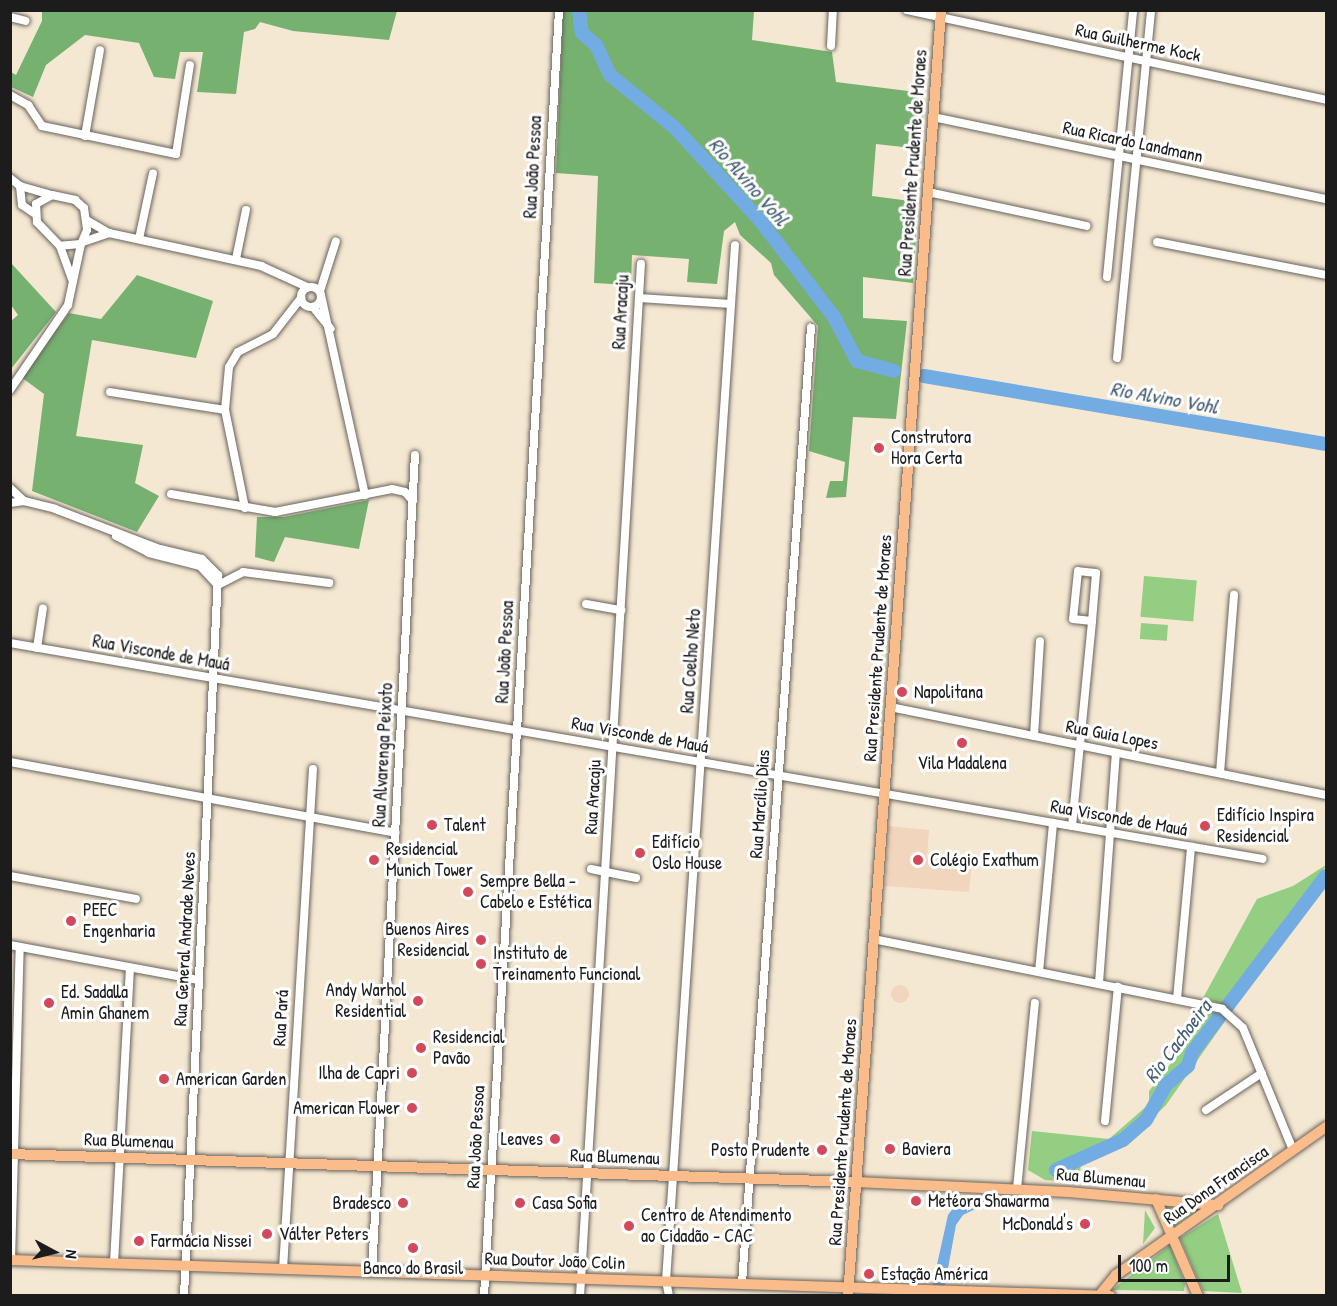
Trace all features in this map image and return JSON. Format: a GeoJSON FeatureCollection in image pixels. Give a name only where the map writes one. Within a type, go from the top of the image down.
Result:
{"type":"FeatureCollection","features":[{"type":"Feature","properties":{"kind":"main road","name":"Rua Presidente Prudente de Moraes"},"geometry":{"type":"LineString","coordinates":[[848,1291],[940,14]]}},
{"type":"Feature","properties":{"kind":"main road","name":"Rua Dona Francisca"},"geometry":{"type":"LineString","coordinates":[[1099,1295],[1116,1275],[1326,1127]]}},
{"type":"Feature","properties":{"kind":"main road","name":"Rua Blumenau"},"geometry":{"type":"LineString","coordinates":[[12,1154],[856,1182],[1017,1189],[1218,1204]]}},
{"type":"Feature","properties":{"kind":"main road"},"geometry":{"type":"LineString","coordinates":[[1156,1199],[1193,1293]]}},
{"type":"Feature","properties":{"kind":"main road","name":"Rua Doutor João Colin"},"geometry":{"type":"LineString","coordinates":[[11,1260],[666,1281],[848,1291],[927,1289],[1110,1296]]}},
{"type":"Feature","properties":{"kind":"street","name":"Rua João Pessoa"},"geometry":{"type":"LineString","coordinates":[[484,1296],[559,10]]}},
{"type":"Feature","properties":{"kind":"street"},"geometry":{"type":"LineString","coordinates":[[831,46],[833,10]]}},
{"type":"Feature","properties":{"kind":"street","name":"Rua Guilherme Kock"},"geometry":{"type":"LineString","coordinates":[[907,10],[940,14],[1326,99]]}},
{"type":"Feature","properties":{"kind":"street"},"geometry":{"type":"LineString","coordinates":[[1107,277],[1133,10]]}},
{"type":"Feature","properties":{"kind":"street"},"geometry":{"type":"LineString","coordinates":[[1118,358],[1151,10]]}},
{"type":"Feature","properties":{"kind":"street"},"geometry":{"type":"LineString","coordinates":[[10,17],[26,21]]}},
{"type":"Feature","properties":{"kind":"street"},"geometry":{"type":"LineString","coordinates":[[85,136],[100,50]]}},
{"type":"Feature","properties":{"kind":"street"},"geometry":{"type":"LineString","coordinates":[[10,95],[22,100],[42,126],[176,154],[190,65]]}},
{"type":"Feature","properties":{"kind":"street","name":"Rua Ricardo Landmann"},"geometry":{"type":"LineString","coordinates":[[933,117],[1326,199]]}},
{"type":"Feature","properties":{"kind":"street"},"geometry":{"type":"LineString","coordinates":[[140,239],[153,173]]}},
{"type":"Feature","properties":{"kind":"street"},"geometry":{"type":"LineString","coordinates":[[10,178],[20,186],[75,200],[84,208],[88,221],[74,285],[64,312],[10,390]]}},
{"type":"Feature","properties":{"kind":"street"},"geometry":{"type":"LineString","coordinates":[[20,186],[22,205],[34,213],[60,246],[74,285]]}},
{"type":"Feature","properties":{"kind":"street"},"geometry":{"type":"LineString","coordinates":[[927,192],[1086,226]]}},
{"type":"Feature","properties":{"kind":"street"},"geometry":{"type":"LineString","coordinates":[[34,213],[42,198],[52,195]]}},
{"type":"Feature","properties":{"kind":"street"},"geometry":{"type":"LineString","coordinates":[[236,259],[246,210]]}},
{"type":"Feature","properties":{"kind":"street"},"geometry":{"type":"LineString","coordinates":[[88,221],[109,233],[236,259],[283,276],[304,291],[321,293]]}},
{"type":"Feature","properties":{"kind":"street"},"geometry":{"type":"LineString","coordinates":[[60,246],[82,243],[109,233]]}},
{"type":"Feature","properties":{"kind":"street"},"geometry":{"type":"LineString","coordinates":[[288,317],[310,307],[321,293],[336,241]]}},
{"type":"Feature","properties":{"kind":"street"},"geometry":{"type":"LineString","coordinates":[[1157,242],[1326,275]]}},
{"type":"Feature","properties":{"kind":"street","name":"Rua Coelho Neto"},"geometry":{"type":"LineString","coordinates":[[669,1296],[666,1281],[735,244]]}},
{"type":"Feature","properties":{"kind":"street","name":"Rua Aracaju"},"geometry":{"type":"LineString","coordinates":[[580,1296],[641,264]]}},
{"type":"Feature","properties":{"kind":"street"},"geometry":{"type":"LineString","coordinates":[[245,508],[225,410],[226,380],[234,357],[273,334],[288,317],[304,291],[329,267]]}},
{"type":"Feature","properties":{"kind":"street"},"geometry":{"type":"LineString","coordinates":[[304,291],[310,307],[331,329]]}},
{"type":"Feature","properties":{"kind":"street"},"geometry":{"type":"LineString","coordinates":[[321,293],[331,329],[365,495]]}},
{"type":"Feature","properties":{"kind":"street"},"geometry":{"type":"LineString","coordinates":[[639,298],[731,304]]}},
{"type":"Feature","properties":{"kind":"street","name":"Rua Marcílio Dias"},"geometry":{"type":"LineString","coordinates":[[742,1284],[811,327]]}},
{"type":"Feature","properties":{"kind":"street"},"geometry":{"type":"LineString","coordinates":[[110,392],[225,410]]}},
{"type":"Feature","properties":{"kind":"street","name":"Rua Alvarenga Peixoto"},"geometry":{"type":"LineString","coordinates":[[372,1272],[416,455]]}},
{"type":"Feature","properties":{"kind":"street"},"geometry":{"type":"LineString","coordinates":[[10,489],[24,501],[160,549],[202,559],[215,569],[218,585],[243,572],[329,583]]}},
{"type":"Feature","properties":{"kind":"street"},"geometry":{"type":"LineString","coordinates":[[171,494],[245,508],[284,512],[400,489],[413,501]]}},
{"type":"Feature","properties":{"kind":"street"},"geometry":{"type":"LineString","coordinates":[[10,503],[24,501]]}},
{"type":"Feature","properties":{"kind":"street"},"geometry":{"type":"LineString","coordinates":[[1072,826],[1092,621],[1096,573],[1078,571],[1073,619],[1092,621]]}},
{"type":"Feature","properties":{"kind":"street","name":"Rua General Andrade Neves"},"geometry":{"type":"LineString","coordinates":[[184,1296],[218,585]]}},
{"type":"Feature","properties":{"kind":"street"},"geometry":{"type":"LineString","coordinates":[[1220,773],[1234,595]]}},
{"type":"Feature","properties":{"kind":"street"},"geometry":{"type":"LineString","coordinates":[[586,604],[621,610]]}},
{"type":"Feature","properties":{"kind":"street"},"geometry":{"type":"LineString","coordinates":[[36,648],[44,608]]}},
{"type":"Feature","properties":{"kind":"street"},"geometry":{"type":"LineString","coordinates":[[1034,736],[1040,641]]}},
{"type":"Feature","properties":{"kind":"street","name":"Rua Visconde de Mauá"},"geometry":{"type":"LineString","coordinates":[[10,643],[1263,860]]}},
{"type":"Feature","properties":{"kind":"street","name":"Rua Guia Lopes"},"geometry":{"type":"LineString","coordinates":[[890,707],[1326,795]]}},
{"type":"Feature","properties":{"kind":"street"},"geometry":{"type":"LineString","coordinates":[[1099,983],[1116,753]]}},
{"type":"Feature","properties":{"kind":"street"},"geometry":{"type":"LineString","coordinates":[[10,762],[396,833]]}},
{"type":"Feature","properties":{"kind":"street","name":"Rua Pará"},"geometry":{"type":"LineString","coordinates":[[283,1269],[313,769]]}},
{"type":"Feature","properties":{"kind":"street"},"geometry":{"type":"LineString","coordinates":[[1039,972],[1053,823]]}},
{"type":"Feature","properties":{"kind":"street"},"geometry":{"type":"LineString","coordinates":[[1177,999],[1191,847]]}},
{"type":"Feature","properties":{"kind":"street"},"geometry":{"type":"LineString","coordinates":[[591,869],[636,878]]}},
{"type":"Feature","properties":{"kind":"street"},"geometry":{"type":"LineString","coordinates":[[10,876],[136,899]]}},
{"type":"Feature","properties":{"kind":"street"},"geometry":{"type":"LineString","coordinates":[[873,939],[1225,1010],[1243,1028],[1293,1150]]}},
{"type":"Feature","properties":{"kind":"street"},"geometry":{"type":"LineString","coordinates":[[10,945],[199,980]]}},
{"type":"Feature","properties":{"kind":"street"},"geometry":{"type":"LineString","coordinates":[[11,1260],[12,1154],[20,947]]}},
{"type":"Feature","properties":{"kind":"street"},"geometry":{"type":"LineString","coordinates":[[114,1263],[130,968]]}},
{"type":"Feature","properties":{"kind":"street"},"geometry":{"type":"LineString","coordinates":[[1106,1121],[1118,987]]}},
{"type":"Feature","properties":{"kind":"street"},"geometry":{"type":"LineString","coordinates":[[1017,1189],[1035,1002]]}},
{"type":"Feature","properties":{"kind":"street"},"geometry":{"type":"LineString","coordinates":[[1206,1110],[1262,1073]]}},
{"type":"Feature","properties":{"kind":"shaded area","name":"Colégio Exathum"},"geometry":{"type":"Polygon","coordinates":[[[889,826],[929,830],[927,858],[972,862],[969,892],[885,886],[889,826]]]}},
{"type":"Feature","properties":{"kind":"shaded area"},"geometry":{"type":"Polygon","coordinates":[[[900,985],[906,988],[909,994],[906,1000],[900,1003],[894,1000],[891,994],[894,988],[900,985]]]}},
{"type":"Feature","properties":{"kind":"green space"},"geometry":{"type":"Polygon","coordinates":[[[42,10],[397,11],[389,40],[293,31],[260,22],[255,29],[244,32],[236,94],[197,92],[203,52],[180,52],[175,79],[154,77],[139,43],[85,35],[46,65],[33,97],[11,87],[11,72],[16,75],[42,21],[42,10]]]}},
{"type":"Feature","properties":{"kind":"green space"},"geometry":{"type":"Polygon","coordinates":[[[563,11],[754,11],[752,40],[832,52],[836,82],[924,93],[921,149],[876,144],[872,196],[918,202],[913,283],[863,277],[863,318],[907,321],[896,419],[853,417],[846,497],[826,498],[830,481],[843,481],[845,462],[809,451],[818,326],[774,275],[771,263],[740,235],[735,222],[724,231],[717,284],[687,282],[689,259],[632,255],[631,285],[594,283],[598,176],[556,173],[563,11]]]}},
{"type":"Feature","properties":{"kind":"green space"},"geometry":{"type":"Polygon","coordinates":[[[11,263],[56,312],[11,369],[11,321],[18,315],[11,305],[11,263]]]}},
{"type":"Feature","properties":{"kind":"green space"},"geometry":{"type":"Polygon","coordinates":[[[137,275],[213,301],[196,358],[92,340],[76,436],[143,445],[135,483],[159,496],[137,532],[32,491],[44,394],[21,377],[69,313],[101,319],[137,275]]]}},
{"type":"Feature","properties":{"kind":"green space"},"geometry":{"type":"Polygon","coordinates":[[[369,500],[359,549],[285,537],[274,562],[255,557],[257,517],[284,517],[369,500]]]}},
{"type":"Feature","properties":{"kind":"green space"},"geometry":{"type":"Polygon","coordinates":[[[1144,576],[1197,581],[1193,621],[1140,617],[1144,576]]]}},
{"type":"Feature","properties":{"kind":"green space"},"geometry":{"type":"Polygon","coordinates":[[[1141,623],[1168,625],[1167,641],[1140,639],[1141,623]]]}},
{"type":"Feature","properties":{"kind":"green space"},"geometry":{"type":"Polygon","coordinates":[[[1326,865],[1296,919],[1268,950],[1265,966],[1240,984],[1223,1005],[1203,998],[1257,899],[1293,886],[1326,865]]]}},
{"type":"Feature","properties":{"kind":"green space"},"geometry":{"type":"Polygon","coordinates":[[[1201,1010],[1212,1011],[1225,1021],[1166,1105],[1122,1148],[1081,1163],[1079,1183],[1045,1180],[1028,1170],[1032,1131],[1109,1139],[1149,1104],[1149,1091],[1199,1028],[1201,1010]]]}},
{"type":"Feature","properties":{"kind":"green space"},"geometry":{"type":"Polygon","coordinates":[[[1166,1206],[1200,1209],[1175,1226],[1166,1206]]]}},
{"type":"Feature","properties":{"kind":"green space"},"geometry":{"type":"Polygon","coordinates":[[[1145,1210],[1155,1228],[1143,1244],[1145,1210]]]}},
{"type":"Feature","properties":{"kind":"green space"},"geometry":{"type":"Polygon","coordinates":[[[1218,1214],[1242,1293],[1203,1291],[1180,1238],[1218,1214]]]}},
{"type":"Feature","properties":{"kind":"green space"},"geometry":{"type":"Polygon","coordinates":[[[1170,1245],[1185,1284],[1184,1291],[1112,1290],[1170,1245]]]}},
{"type":"Feature","properties":{"kind":"water"},"geometry":{"type":"Polygon","coordinates":[[[983,1194],[990,1202],[963,1215],[956,1225],[943,1295],[930,1296],[948,1215],[954,1207],[983,1194]]]}},
{"type":"Feature","properties":{"kind":"waterway","name":"Rio Alvino Vohl"},"geometry":{"type":"LineString","coordinates":[[579,10],[582,33],[596,45],[610,75],[675,128],[759,219],[834,317],[857,361],[894,371]]}},
{"type":"Feature","properties":{"kind":"waterway","name":"Rio Alvino Vohl"},"geometry":{"type":"LineString","coordinates":[[924,376],[1326,444]]}},
{"type":"Feature","properties":{"kind":"waterway","name":"Rio Cachoeira"},"geometry":{"type":"LineString","coordinates":[[1056,1170],[1123,1140],[1146,1120],[1166,1085],[1188,1066],[1192,1053],[1326,876]]}},
{"type":"Feature","properties":{"kind":"place","name":"Construtora Hora Certa"},"geometry":{"type":"Point","coordinates":[879,448]}},
{"type":"Feature","properties":{"kind":"place","name":"Napolitana"},"geometry":{"type":"Point","coordinates":[902,692]}},
{"type":"Feature","properties":{"kind":"place","name":"Vila Madalena"},"geometry":{"type":"Point","coordinates":[962,743]}},
{"type":"Feature","properties":{"kind":"place","name":"Talent"},"geometry":{"type":"Point","coordinates":[432,825]}},
{"type":"Feature","properties":{"kind":"place","name":"Edifício Inspira Residencial"},"geometry":{"type":"Point","coordinates":[1205,826]}},
{"type":"Feature","properties":{"kind":"place","name":"Edifício Oslo House"},"geometry":{"type":"Point","coordinates":[640,853]}},
{"type":"Feature","properties":{"kind":"place","name":"Residencial Munich Tower"},"geometry":{"type":"Point","coordinates":[374,860]}},
{"type":"Feature","properties":{"kind":"place","name":"Colégio Exathum"},"geometry":{"type":"Point","coordinates":[918,860]}},
{"type":"Feature","properties":{"kind":"place","name":"Sempre Bella - Cabelo e Estética"},"geometry":{"type":"Point","coordinates":[468,892]}},
{"type":"Feature","properties":{"kind":"place","name":"PEEC Engenharia"},"geometry":{"type":"Point","coordinates":[71,921]}},
{"type":"Feature","properties":{"kind":"place","name":"Buenos Aires Residencial"},"geometry":{"type":"Point","coordinates":[481,940]}},
{"type":"Feature","properties":{"kind":"place","name":"Instituto de Treinamento Funcional"},"geometry":{"type":"Point","coordinates":[481,964]}},
{"type":"Feature","properties":{"kind":"place","name":"Andy Warhol Residential"},"geometry":{"type":"Point","coordinates":[418,1001]}},
{"type":"Feature","properties":{"kind":"place","name":"Ed. Sadalla Amin Ghanem"},"geometry":{"type":"Point","coordinates":[49,1003]}},
{"type":"Feature","properties":{"kind":"place","name":"Residencial Pavão"},"geometry":{"type":"Point","coordinates":[421,1048]}},
{"type":"Feature","properties":{"kind":"place","name":"Ilha de Capri"},"geometry":{"type":"Point","coordinates":[412,1073]}},
{"type":"Feature","properties":{"kind":"place","name":"American Garden"},"geometry":{"type":"Point","coordinates":[164,1079]}},
{"type":"Feature","properties":{"kind":"place","name":"American Flower"},"geometry":{"type":"Point","coordinates":[412,1108]}},
{"type":"Feature","properties":{"kind":"place","name":"Leaves"},"geometry":{"type":"Point","coordinates":[555,1139]}},
{"type":"Feature","properties":{"kind":"place","name":"Baviera"},"geometry":{"type":"Point","coordinates":[890,1149]}},
{"type":"Feature","properties":{"kind":"place","name":"Posto Prudente"},"geometry":{"type":"Point","coordinates":[822,1150]}},
{"type":"Feature","properties":{"kind":"place","name":"Metéora Shawarma"},"geometry":{"type":"Point","coordinates":[916,1201]}},
{"type":"Feature","properties":{"kind":"place","name":"Bradesco"},"geometry":{"type":"Point","coordinates":[403,1203]}},
{"type":"Feature","properties":{"kind":"place","name":"Casa Sofia"},"geometry":{"type":"Point","coordinates":[520,1203]}},
{"type":"Feature","properties":{"kind":"place","name":"McDonald's"},"geometry":{"type":"Point","coordinates":[1085,1224]}},
{"type":"Feature","properties":{"kind":"place","name":"Centro de Atendimento ao Cidadão - CAC"},"geometry":{"type":"Point","coordinates":[629,1226]}},
{"type":"Feature","properties":{"kind":"place","name":"Válter Peters"},"geometry":{"type":"Point","coordinates":[267,1234]}},
{"type":"Feature","properties":{"kind":"place","name":"Farmácia Nissei"},"geometry":{"type":"Point","coordinates":[139,1241]}},
{"type":"Feature","properties":{"kind":"place","name":"Banco do Brasil"},"geometry":{"type":"Point","coordinates":[413,1248]}},
{"type":"Feature","properties":{"kind":"place","name":"Estação América"},"geometry":{"type":"Point","coordinates":[869,1274]}}]}
